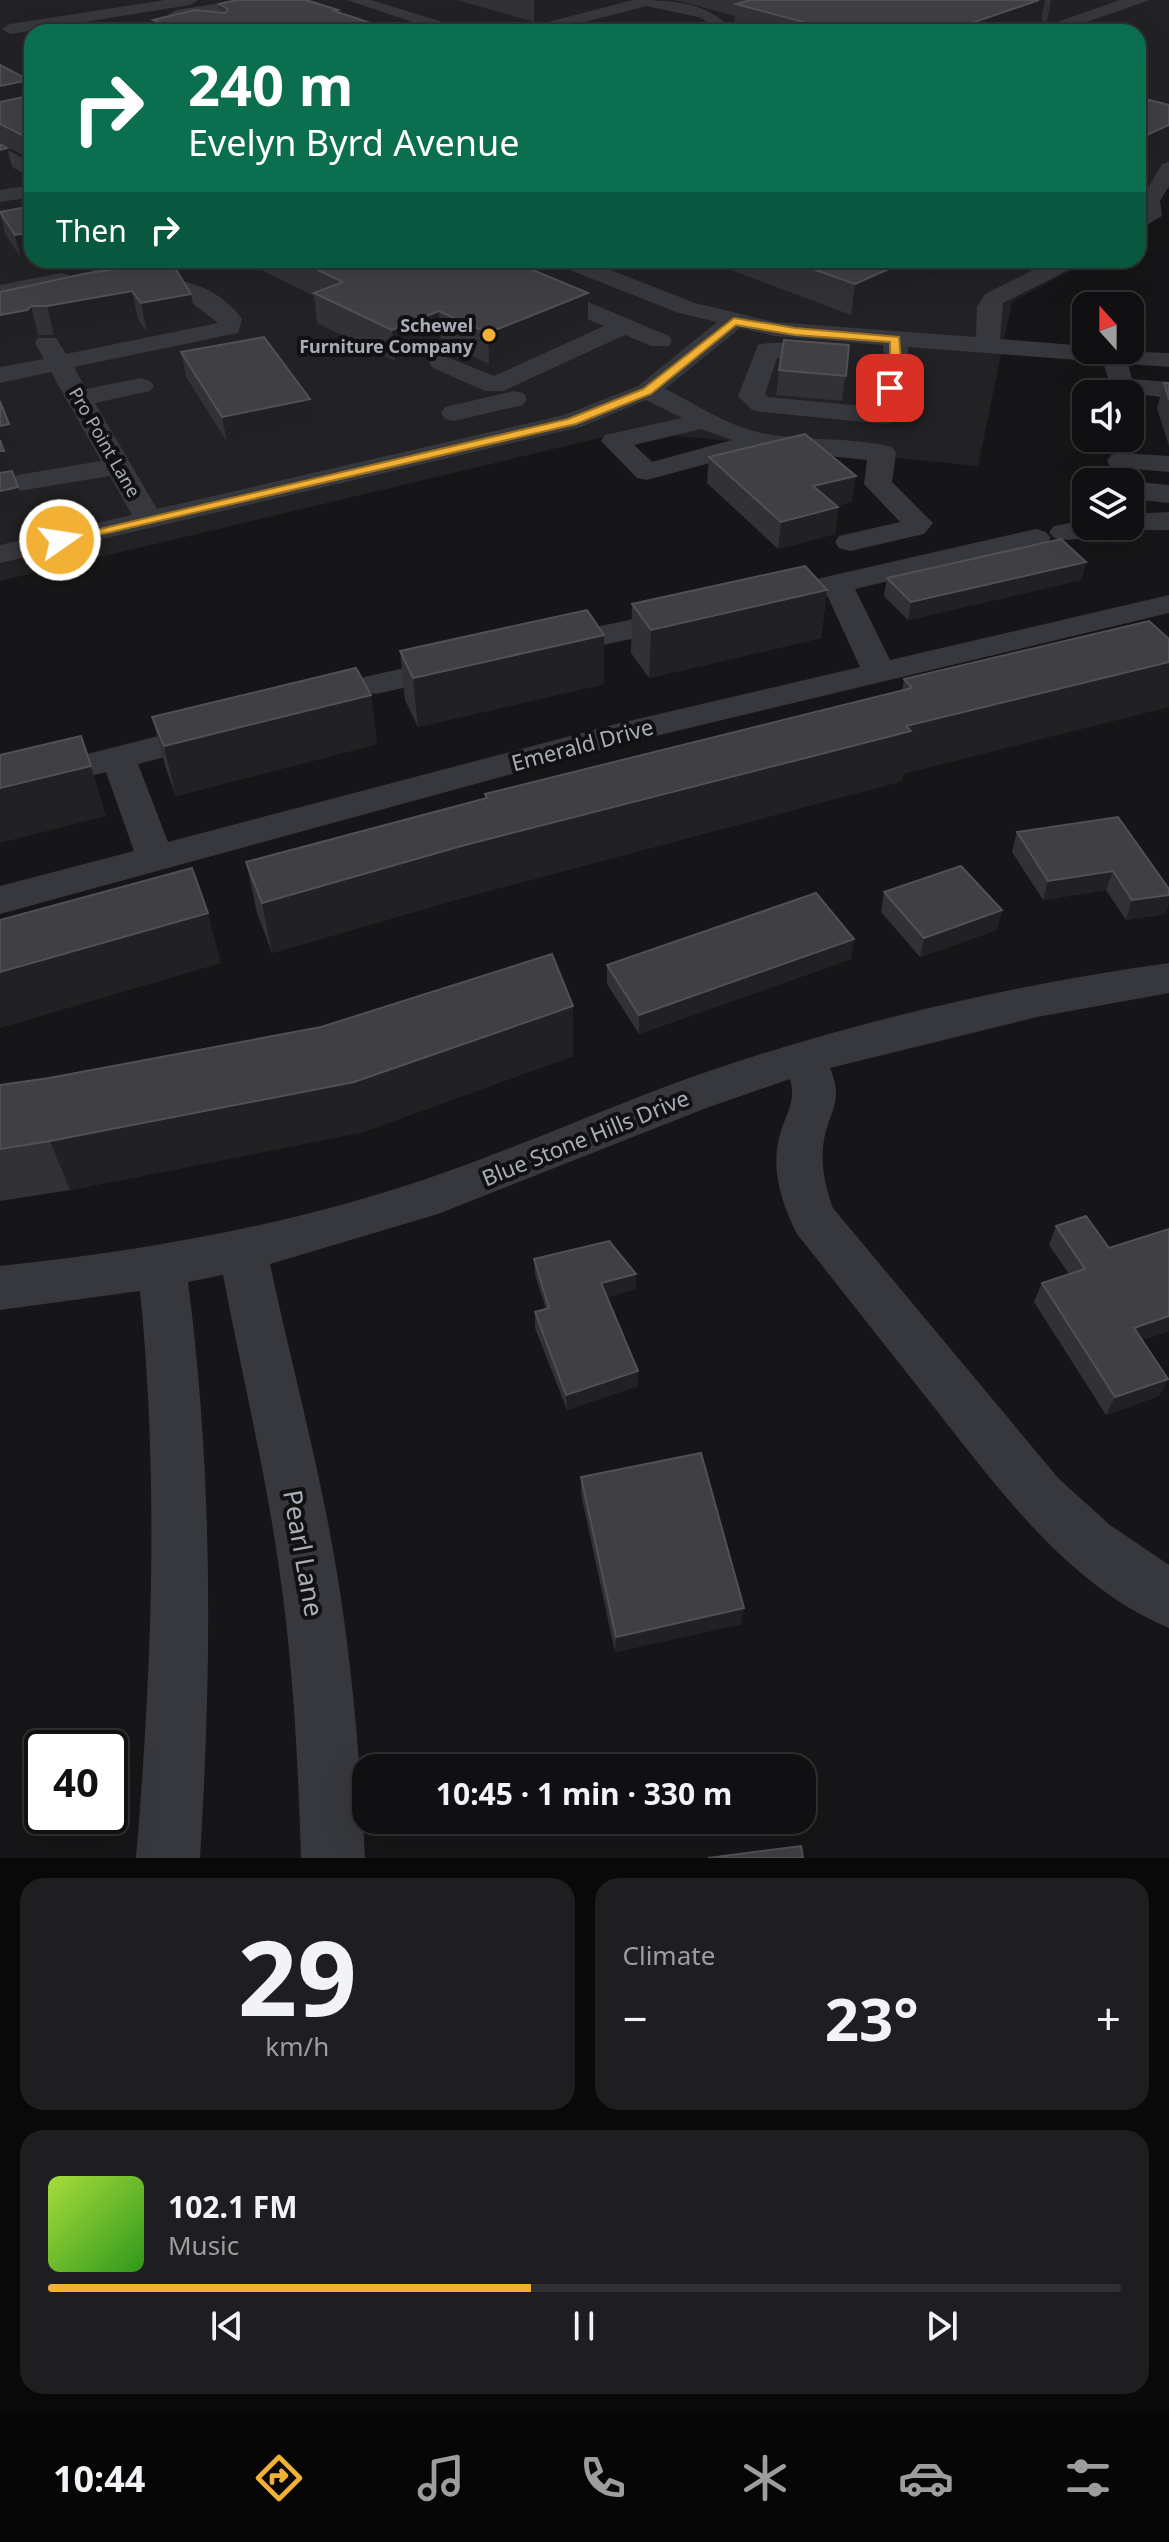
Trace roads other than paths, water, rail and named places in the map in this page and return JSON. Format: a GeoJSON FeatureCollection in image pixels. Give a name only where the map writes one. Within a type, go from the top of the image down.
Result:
{"type":"FeatureCollection","features":[{"type":"Feature","properties":{"kind":"street"},"geometry":{"type":"LineString","coordinates":[[60,24],[190,0]]}},
{"type":"Feature","properties":{"kind":"street"},"geometry":{"type":"LineString","coordinates":[[199,24],[176,15],[268,0]]}},
{"type":"Feature","properties":{"kind":"street"},"geometry":{"type":"LineString","coordinates":[[362,2],[387,0]]}},
{"type":"Feature","properties":{"kind":"street"},"geometry":{"type":"LineString","coordinates":[[1087,0],[1109,7]]}},
{"type":"Feature","properties":{"kind":"street"},"geometry":{"type":"LineString","coordinates":[[1064,24],[1109,7],[1142,0]]}},
{"type":"Feature","properties":{"kind":"street"},"geometry":{"type":"LineString","coordinates":[[558,24],[647,1],[707,14],[718,24]]}},
{"type":"Feature","properties":{"kind":"street"},"geometry":{"type":"LineString","coordinates":[[73,21],[67,15],[92,2]]}},
{"type":"Feature","properties":{"kind":"street"},"geometry":{"type":"LineString","coordinates":[[362,2],[446,24]]}},
{"type":"Feature","properties":{"kind":"street"},"geometry":{"type":"LineString","coordinates":[[342,12],[383,24],[410,17]]}},
{"type":"Feature","properties":{"kind":"street"},"geometry":{"type":"LineString","coordinates":[[0,152],[24,167]]}},
{"type":"Feature","properties":{"kind":"street"},"geometry":{"type":"LineString","coordinates":[[1146,219],[1151,216],[1150,201],[1169,168]]}},
{"type":"Feature","properties":{"kind":"street"},"geometry":{"type":"LineString","coordinates":[[0,196],[24,192]]}},
{"type":"Feature","properties":{"kind":"street"},"geometry":{"type":"LineString","coordinates":[[24,267],[15,269],[11,290],[93,268]]}},
{"type":"Feature","properties":{"kind":"street"},"geometry":{"type":"LineString","coordinates":[[487,268],[660,341]]}},
{"type":"Feature","properties":{"kind":"street"},"geometry":{"type":"LineString","coordinates":[[585,268],[673,303],[734,321],[896,350]]}},
{"type":"Feature","properties":{"kind":"street"},"geometry":{"type":"LineString","coordinates":[[988,346],[989,307],[993,299],[1054,268]]}},
{"type":"Feature","properties":{"kind":"street"},"geometry":{"type":"LineString","coordinates":[[0,312],[138,286],[176,284],[192,288],[230,319],[229,328],[144,348],[125,327],[0,375]]}},
{"type":"Feature","properties":{"kind":"street"},"geometry":{"type":"LineString","coordinates":[[0,554],[149,519],[382,454],[557,426],[647,391],[734,321]]}},
{"type":"Feature","properties":{"kind":"street"},"geometry":{"type":"LineString","coordinates":[[454,413],[504,392],[624,326]]}},
{"type":"Feature","properties":{"kind":"street"},"geometry":{"type":"LineString","coordinates":[[896,350],[885,416],[761,404],[751,396],[767,350],[988,346],[1072,353]]}},
{"type":"Feature","properties":{"kind":"street"},"geometry":{"type":"LineString","coordinates":[[0,350],[53,353]]}},
{"type":"Feature","properties":{"kind":"street","name":"Pro Point Lane"},"geometry":{"type":"LineString","coordinates":[[53,353],[149,519]]}},
{"type":"Feature","properties":{"kind":"street"},"geometry":{"type":"LineString","coordinates":[[1144,358],[1169,360]]}},
{"type":"Feature","properties":{"kind":"street"},"geometry":{"type":"LineString","coordinates":[[442,363],[504,392],[557,426]]}},
{"type":"Feature","properties":{"kind":"street"},"geometry":{"type":"LineString","coordinates":[[1116,364],[1121,386],[1169,390]]}},
{"type":"Feature","properties":{"kind":"street"},"geometry":{"type":"LineString","coordinates":[[80,398],[141,386]]}},
{"type":"Feature","properties":{"kind":"street"},"geometry":{"type":"LineString","coordinates":[[647,391],[688,410],[703,421],[760,441],[882,453],[878,484],[918,523],[914,528],[850,542]]}},
{"type":"Feature","properties":{"kind":"street"},"geometry":{"type":"LineString","coordinates":[[703,421],[615,441],[647,472],[760,441]]}},
{"type":"Feature","properties":{"kind":"street"},"geometry":{"type":"LineString","coordinates":[[1121,461],[1169,464]]}},
{"type":"Feature","properties":{"kind":"street"},"geometry":{"type":"LineString","coordinates":[[0,486],[119,466]]}},
{"type":"Feature","properties":{"kind":"street"},"geometry":{"type":"LineString","coordinates":[[0,528],[63,509],[53,476]]}},
{"type":"Feature","properties":{"kind":"street"},"geometry":{"type":"LineString","coordinates":[[1144,491],[1169,494]]}},
{"type":"Feature","properties":{"kind":"street"},"geometry":{"type":"LineString","coordinates":[[1144,522],[1169,521]]}},
{"type":"Feature","properties":{"kind":"street"},"geometry":{"type":"LineString","coordinates":[[376,684],[1072,532]]}},
{"type":"Feature","properties":{"kind":"street"},"geometry":{"type":"LineString","coordinates":[[838,585],[879,672]]}},
{"type":"Feature","properties":{"kind":"street","name":"Emerald Drive"},"geometry":{"type":"LineString","coordinates":[[0,900],[586,742],[1169,604]]}},
{"type":"Feature","properties":{"kind":"street"},"geometry":{"type":"LineString","coordinates":[[0,788],[242,726]]}},
{"type":"Feature","properties":{"kind":"street"},"geometry":{"type":"LineString","coordinates":[[118,757],[155,858]]}},
{"type":"Feature","properties":{"kind":"street","name":"Blue Stone Hills Drive"},"geometry":{"type":"LineString","coordinates":[[0,1288],[162,1268],[243,1252],[356,1221],[480,1180],[723,1083],[804,1058],[1092,990],[1169,978]]}},
{"type":"Feature","properties":{"kind":"street"},"geometry":{"type":"LineString","coordinates":[[804,1058],[815,1088],[816,1102],[804,1131],[799,1170],[805,1201],[814,1220],[1040,1498],[1100,1553],[1169,1599]]}},
{"type":"Feature","properties":{"kind":"street","name":"Pearl Lane"},"geometry":{"type":"LineString","coordinates":[[243,1252],[297,1508],[313,1604],[327,1734],[333,1858]]}},
{"type":"Feature","properties":{"kind":"street"},"geometry":{"type":"LineString","coordinates":[[162,1268],[176,1404],[182,1586],[168,1858]]}},
{"type":"Feature","properties":{"kind":"place","name":"Schewel Furniture Company"},"geometry":{"type":"Point","coordinates":[489,335]}}]}
